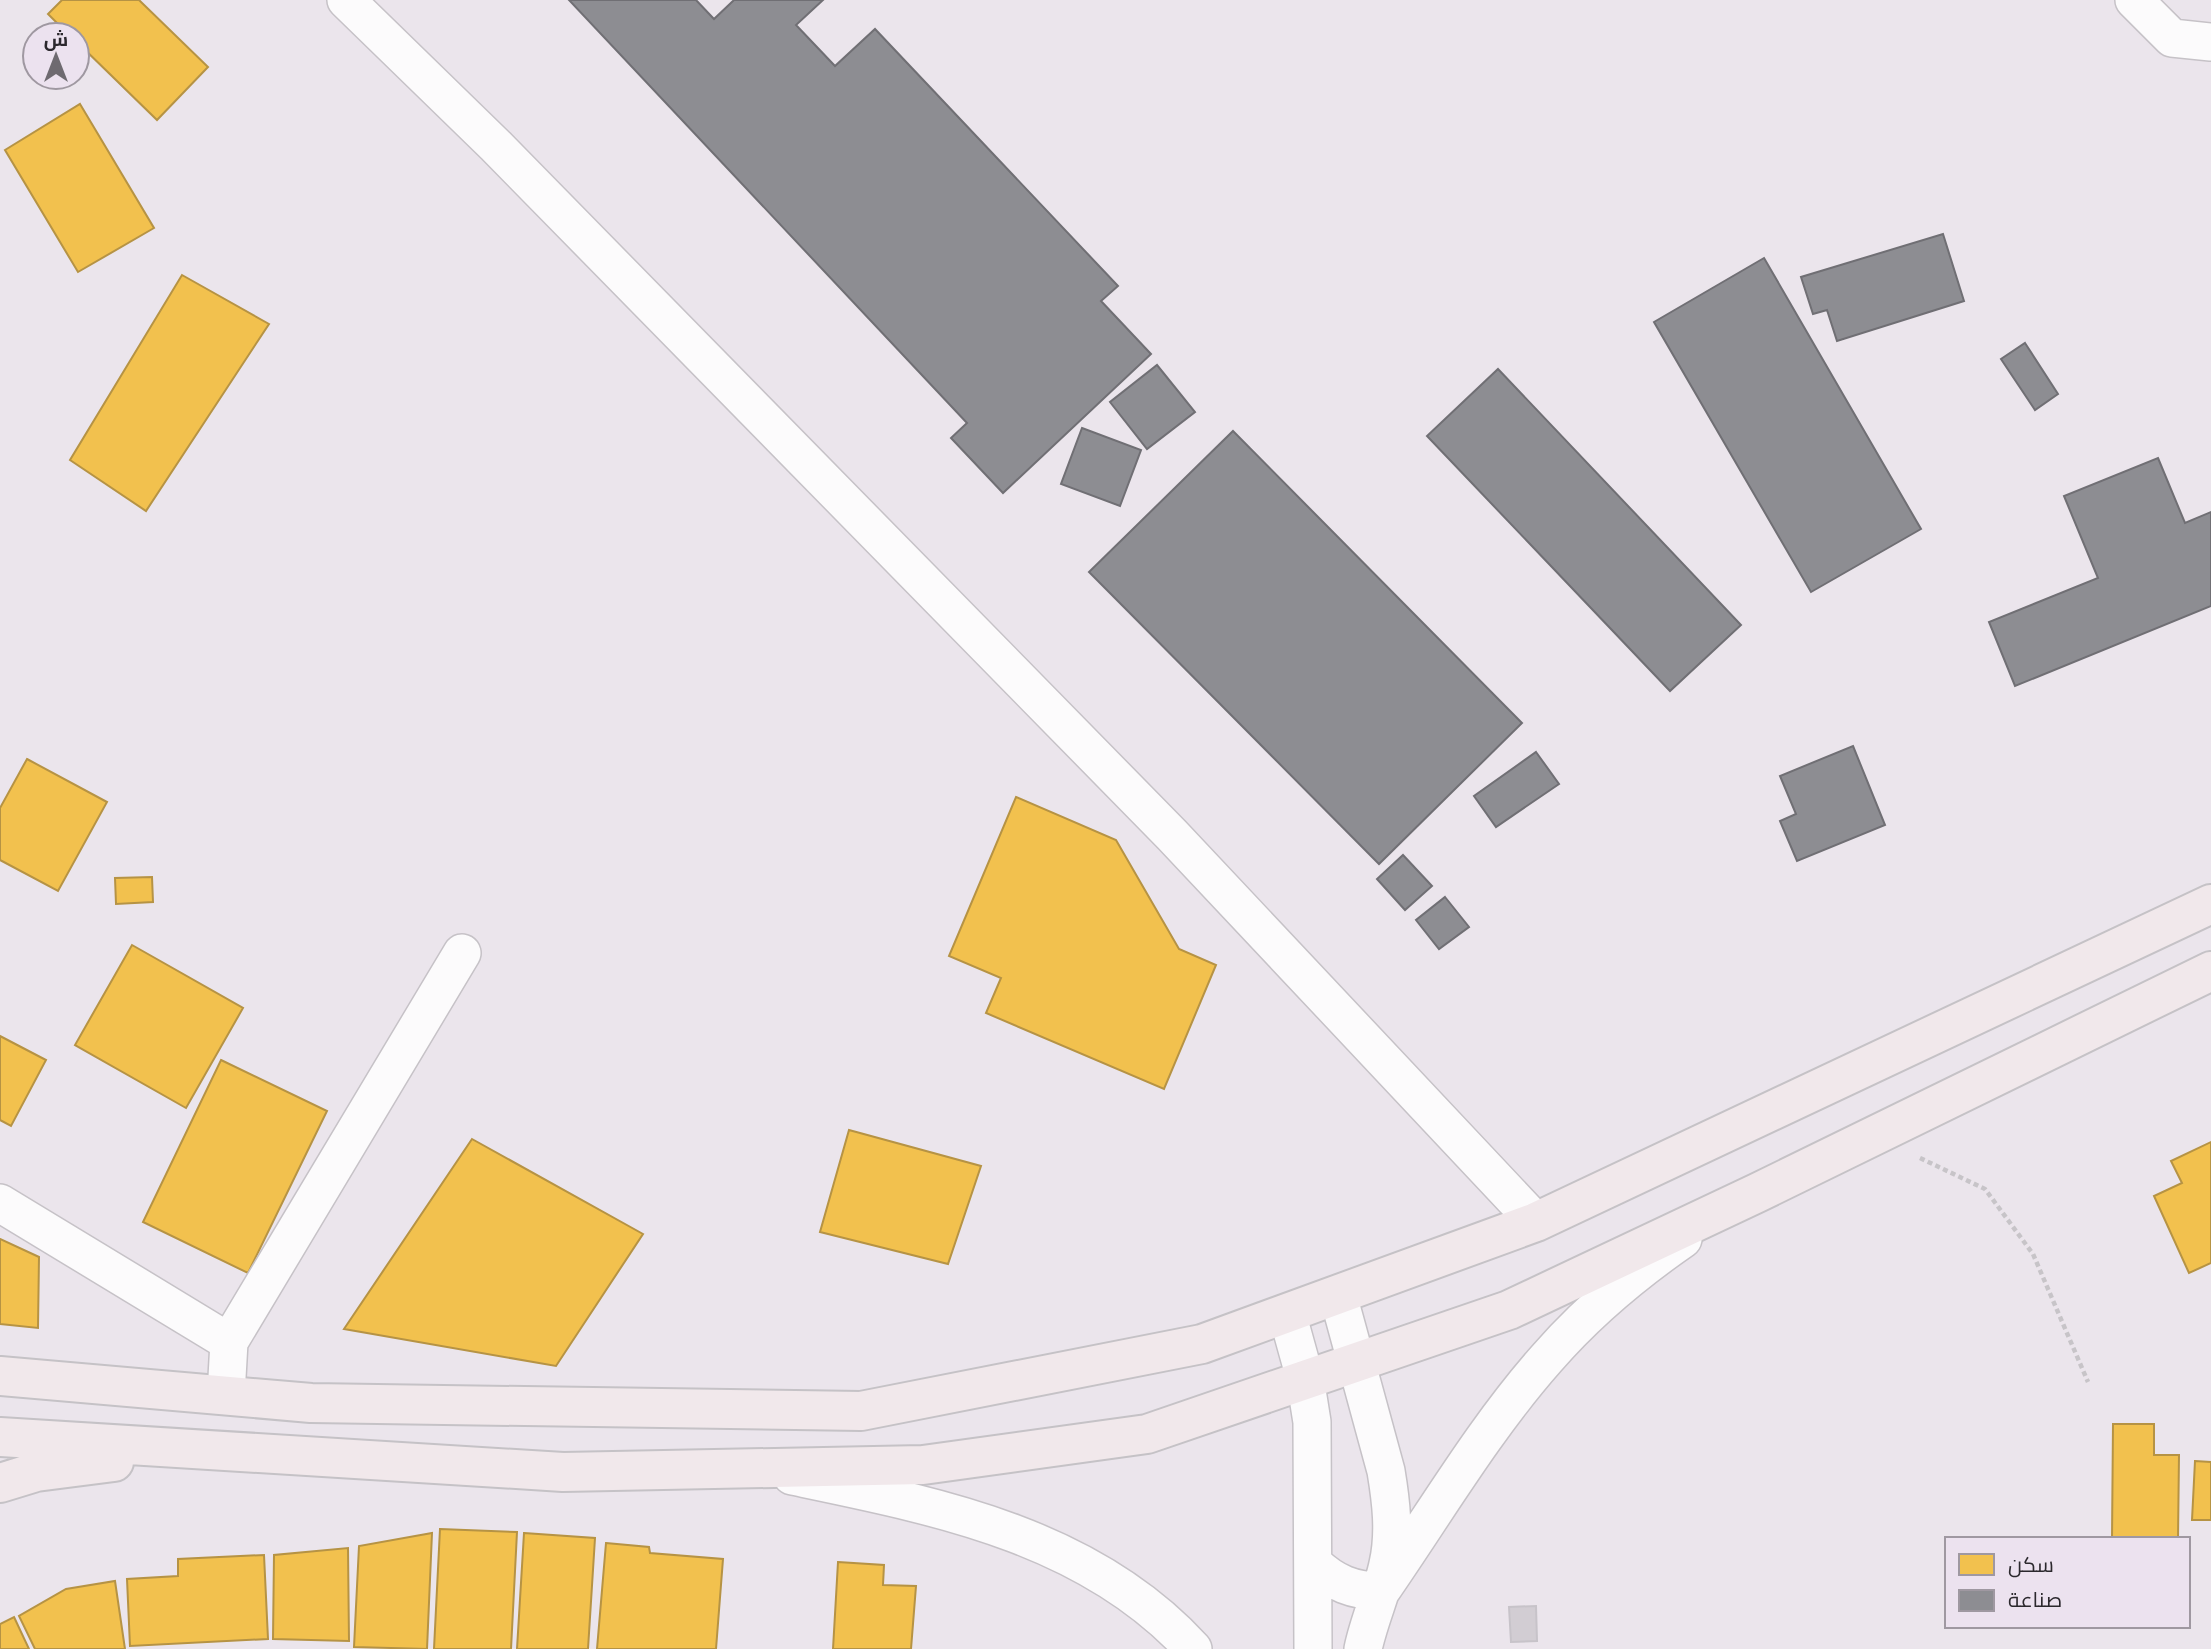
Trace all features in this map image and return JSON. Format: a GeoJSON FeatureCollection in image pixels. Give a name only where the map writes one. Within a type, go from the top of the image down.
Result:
{"type":"FeatureCollection","features":[{"type":"Feature","properties":{"kind":"main road"},"geometry":{"type":"LineString","coordinates":[[0,1377],[311,1403],[861,1411],[1202,1345],[1536,1222],[2211,904]]}},
{"type":"Feature","properties":{"kind":"main road"},"geometry":{"type":"LineString","coordinates":[[0,1437],[563,1472],[923,1465],[1147,1434],[1509,1310],[1876,1136],[2211,971]]}},
{"type":"Feature","properties":{"kind":"main road"},"geometry":{"type":"LineString","coordinates":[[0,1483],[36,1472],[218,1451]]}},
{"type":"Feature","properties":{"kind":"street"},"geometry":{"type":"LineString","coordinates":[[346,0],[505,156],[1172,835],[1536,1222]]}},
{"type":"Feature","properties":{"kind":"street"},"geometry":{"type":"LineString","coordinates":[[2134,0],[2172,38],[2211,42]]}},
{"type":"Feature","properties":{"kind":"street"},"geometry":{"type":"LineString","coordinates":[[226,1395],[229,1342],[462,953]]}},
{"type":"Feature","properties":{"kind":"street"},"geometry":{"type":"LineString","coordinates":[[1381,1591],[1502,1413],[1548,1357],[1598,1306],[1647,1264],[1701,1226],[1757,1193]]}},
{"type":"Feature","properties":{"kind":"street"},"geometry":{"type":"LineString","coordinates":[[0,1203],[229,1342]]}},
{"type":"Feature","properties":{"kind":"street"},"geometry":{"type":"LineString","coordinates":[[1338,1295],[1386,1471],[1391,1501],[1389,1562],[1363,1649]]}},
{"type":"Feature","properties":{"kind":"street"},"geometry":{"type":"LineString","coordinates":[[1287,1313],[1305,1378],[1313,1433],[1313,1649]]}},
{"type":"Feature","properties":{"kind":"street"},"geometry":{"type":"LineString","coordinates":[[754,1468],[917,1502],[1033,1539],[1087,1566],[1138,1600],[1193,1649]]}},
{"type":"Feature","properties":{"kind":"street"},"geometry":{"type":"LineString","coordinates":[[1314,1564],[1325,1575],[1344,1586],[1381,1591]]}},
{"type":"Feature","properties":{"kind":"path"},"geometry":{"type":"LineString","coordinates":[[1876,1136],[1985,1189],[2033,1254],[2088,1381]]}},
{"type":"Feature","properties":{"kind":"building: سكن"},"geometry":{"type":"Polygon","coordinates":[[[62,0],[139,0],[208,67],[157,120],[91,56],[91,21],[55,21],[48,14],[62,0]]]}},
{"type":"Feature","properties":{"kind":"building: سكن"},"geometry":{"type":"Polygon","coordinates":[[[80,104],[154,228],[78,272],[5,150],[80,104]]]}},
{"type":"Feature","properties":{"kind":"building: سكن"},"geometry":{"type":"Polygon","coordinates":[[[182,275],[269,324],[146,511],[70,460],[182,275]]]}},
{"type":"Feature","properties":{"kind":"building: سكن"},"geometry":{"type":"Polygon","coordinates":[[[27,759],[107,802],[58,891],[0,860],[0,808],[27,759]]]}},
{"type":"Feature","properties":{"kind":"building: سكن"},"geometry":{"type":"Polygon","coordinates":[[[1016,797],[1116,840],[1179,949],[1216,965],[1164,1089],[986,1013],[1001,978],[949,956],[1016,797]]]}},
{"type":"Feature","properties":{"kind":"building: سكن"},"geometry":{"type":"Polygon","coordinates":[[[152,877],[153,902],[116,904],[115,878],[152,877]]]}},
{"type":"Feature","properties":{"kind":"building: سكن"},"geometry":{"type":"Polygon","coordinates":[[[132,945],[243,1008],[186,1108],[75,1045],[132,945]]]}},
{"type":"Feature","properties":{"kind":"building: سكن"},"geometry":{"type":"Polygon","coordinates":[[[0,1036],[46,1060],[11,1126],[0,1120],[0,1036]]]}},
{"type":"Feature","properties":{"kind":"building: سكن"},"geometry":{"type":"Polygon","coordinates":[[[221,1060],[327,1111],[248,1273],[143,1222],[221,1060]]]}},
{"type":"Feature","properties":{"kind":"building: سكن"},"geometry":{"type":"Polygon","coordinates":[[[849,1130],[981,1166],[948,1264],[820,1232],[849,1130]]]}},
{"type":"Feature","properties":{"kind":"building: سكن"},"geometry":{"type":"Polygon","coordinates":[[[472,1139],[643,1234],[556,1366],[344,1329],[472,1139]]]}},
{"type":"Feature","properties":{"kind":"building: سكن"},"geometry":{"type":"Polygon","coordinates":[[[2211,1142],[2211,1263],[2189,1273],[2154,1196],[2182,1183],[2171,1161],[2211,1142]]]}},
{"type":"Feature","properties":{"kind":"building: سكن"},"geometry":{"type":"Polygon","coordinates":[[[0,1239],[39,1257],[38,1328],[0,1324],[0,1239]]]}},
{"type":"Feature","properties":{"kind":"building: سكن"},"geometry":{"type":"Polygon","coordinates":[[[2113,1424],[2154,1424],[2154,1455],[2179,1455],[2178,1537],[2112,1537],[2113,1424]]]}},
{"type":"Feature","properties":{"kind":"building: سكن"},"geometry":{"type":"Polygon","coordinates":[[[2195,1461],[2211,1462],[2211,1520],[2192,1520],[2195,1461]]]}},
{"type":"Feature","properties":{"kind":"building: سكن"},"geometry":{"type":"Polygon","coordinates":[[[440,1529],[517,1532],[511,1649],[434,1649],[440,1529]]]}},
{"type":"Feature","properties":{"kind":"building: سكن"},"geometry":{"type":"Polygon","coordinates":[[[432,1533],[427,1649],[354,1647],[359,1546],[432,1533]]]}},
{"type":"Feature","properties":{"kind":"building: سكن"},"geometry":{"type":"Polygon","coordinates":[[[524,1533],[595,1538],[588,1649],[517,1649],[524,1533]]]}},
{"type":"Feature","properties":{"kind":"building: سكن"},"geometry":{"type":"Polygon","coordinates":[[[606,1543],[649,1547],[650,1553],[723,1559],[716,1649],[597,1649],[606,1543]]]}},
{"type":"Feature","properties":{"kind":"building: سكن"},"geometry":{"type":"Polygon","coordinates":[[[348,1548],[349,1641],[273,1639],[274,1555],[348,1548]]]}},
{"type":"Feature","properties":{"kind":"building: سكن"},"geometry":{"type":"Polygon","coordinates":[[[264,1555],[268,1639],[130,1646],[127,1579],[178,1576],[178,1559],[264,1555]]]}},
{"type":"Feature","properties":{"kind":"building: سكن"},"geometry":{"type":"Polygon","coordinates":[[[838,1562],[884,1565],[883,1585],[916,1586],[911,1649],[833,1649],[838,1562]]]}},
{"type":"Feature","properties":{"kind":"building: سكن"},"geometry":{"type":"Polygon","coordinates":[[[115,1581],[125,1649],[35,1649],[19,1616],[66,1589],[115,1581]]]}},
{"type":"Feature","properties":{"kind":"building: سكن"},"geometry":{"type":"Polygon","coordinates":[[[14,1617],[29,1649],[0,1649],[0,1624],[14,1617]]]}},
{"type":"Feature","properties":{"kind":"building: صناعة"},"geometry":{"type":"Polygon","coordinates":[[[569,0],[696,0],[714,19],[734,0],[823,0],[796,25],[835,66],[875,29],[1118,286],[1101,301],[1151,354],[1003,493],[951,438],[967,423],[569,0]]]}},
{"type":"Feature","properties":{"kind":"building: صناعة"},"geometry":{"type":"Polygon","coordinates":[[[1943,234],[1964,301],[1837,341],[1827,310],[1813,314],[1801,277],[1943,234]]]}},
{"type":"Feature","properties":{"kind":"building: صناعة"},"geometry":{"type":"Polygon","coordinates":[[[1764,258],[1921,529],[1811,592],[1654,322],[1764,258]]]}},
{"type":"Feature","properties":{"kind":"building: صناعة"},"geometry":{"type":"Polygon","coordinates":[[[2025,343],[2058,394],[2035,410],[2001,359],[2025,343]]]}},
{"type":"Feature","properties":{"kind":"building: صناعة"},"geometry":{"type":"Polygon","coordinates":[[[1157,365],[1195,412],[1147,449],[1110,402],[1157,365]]]}},
{"type":"Feature","properties":{"kind":"building: صناعة"},"geometry":{"type":"Polygon","coordinates":[[[1498,369],[1741,625],[1670,691],[1427,436],[1498,369]]]}},
{"type":"Feature","properties":{"kind":"building: صناعة"},"geometry":{"type":"Polygon","coordinates":[[[1082,428],[1141,450],[1120,506],[1061,484],[1082,428]]]}},
{"type":"Feature","properties":{"kind":"building: صناعة"},"geometry":{"type":"Polygon","coordinates":[[[1233,431],[1522,723],[1379,864],[1089,572],[1233,431]]]}},
{"type":"Feature","properties":{"kind":"building: صناعة"},"geometry":{"type":"Polygon","coordinates":[[[2158,458],[2185,523],[2211,512],[2211,606],[2015,686],[1989,622],[2098,578],[2064,496],[2158,458]]]}},
{"type":"Feature","properties":{"kind":"building: صناعة"},"geometry":{"type":"Polygon","coordinates":[[[1853,746],[1885,825],[1797,861],[1780,821],[1796,814],[1780,776],[1853,746]]]}},
{"type":"Feature","properties":{"kind":"building: صناعة"},"geometry":{"type":"Polygon","coordinates":[[[1536,752],[1559,784],[1496,827],[1474,796],[1536,752]]]}},
{"type":"Feature","properties":{"kind":"building: صناعة"},"geometry":{"type":"Polygon","coordinates":[[[1403,855],[1432,886],[1405,910],[1377,879],[1403,855]]]}},
{"type":"Feature","properties":{"kind":"building: صناعة"},"geometry":{"type":"Polygon","coordinates":[[[1445,897],[1469,927],[1439,949],[1416,920],[1445,897]]]}},
{"type":"Feature","properties":{"kind":"building: أخرى"},"geometry":{"type":"Polygon","coordinates":[[[1536,1606],[1537,1641],[1511,1642],[1509,1607],[1536,1606]]]}}]}
